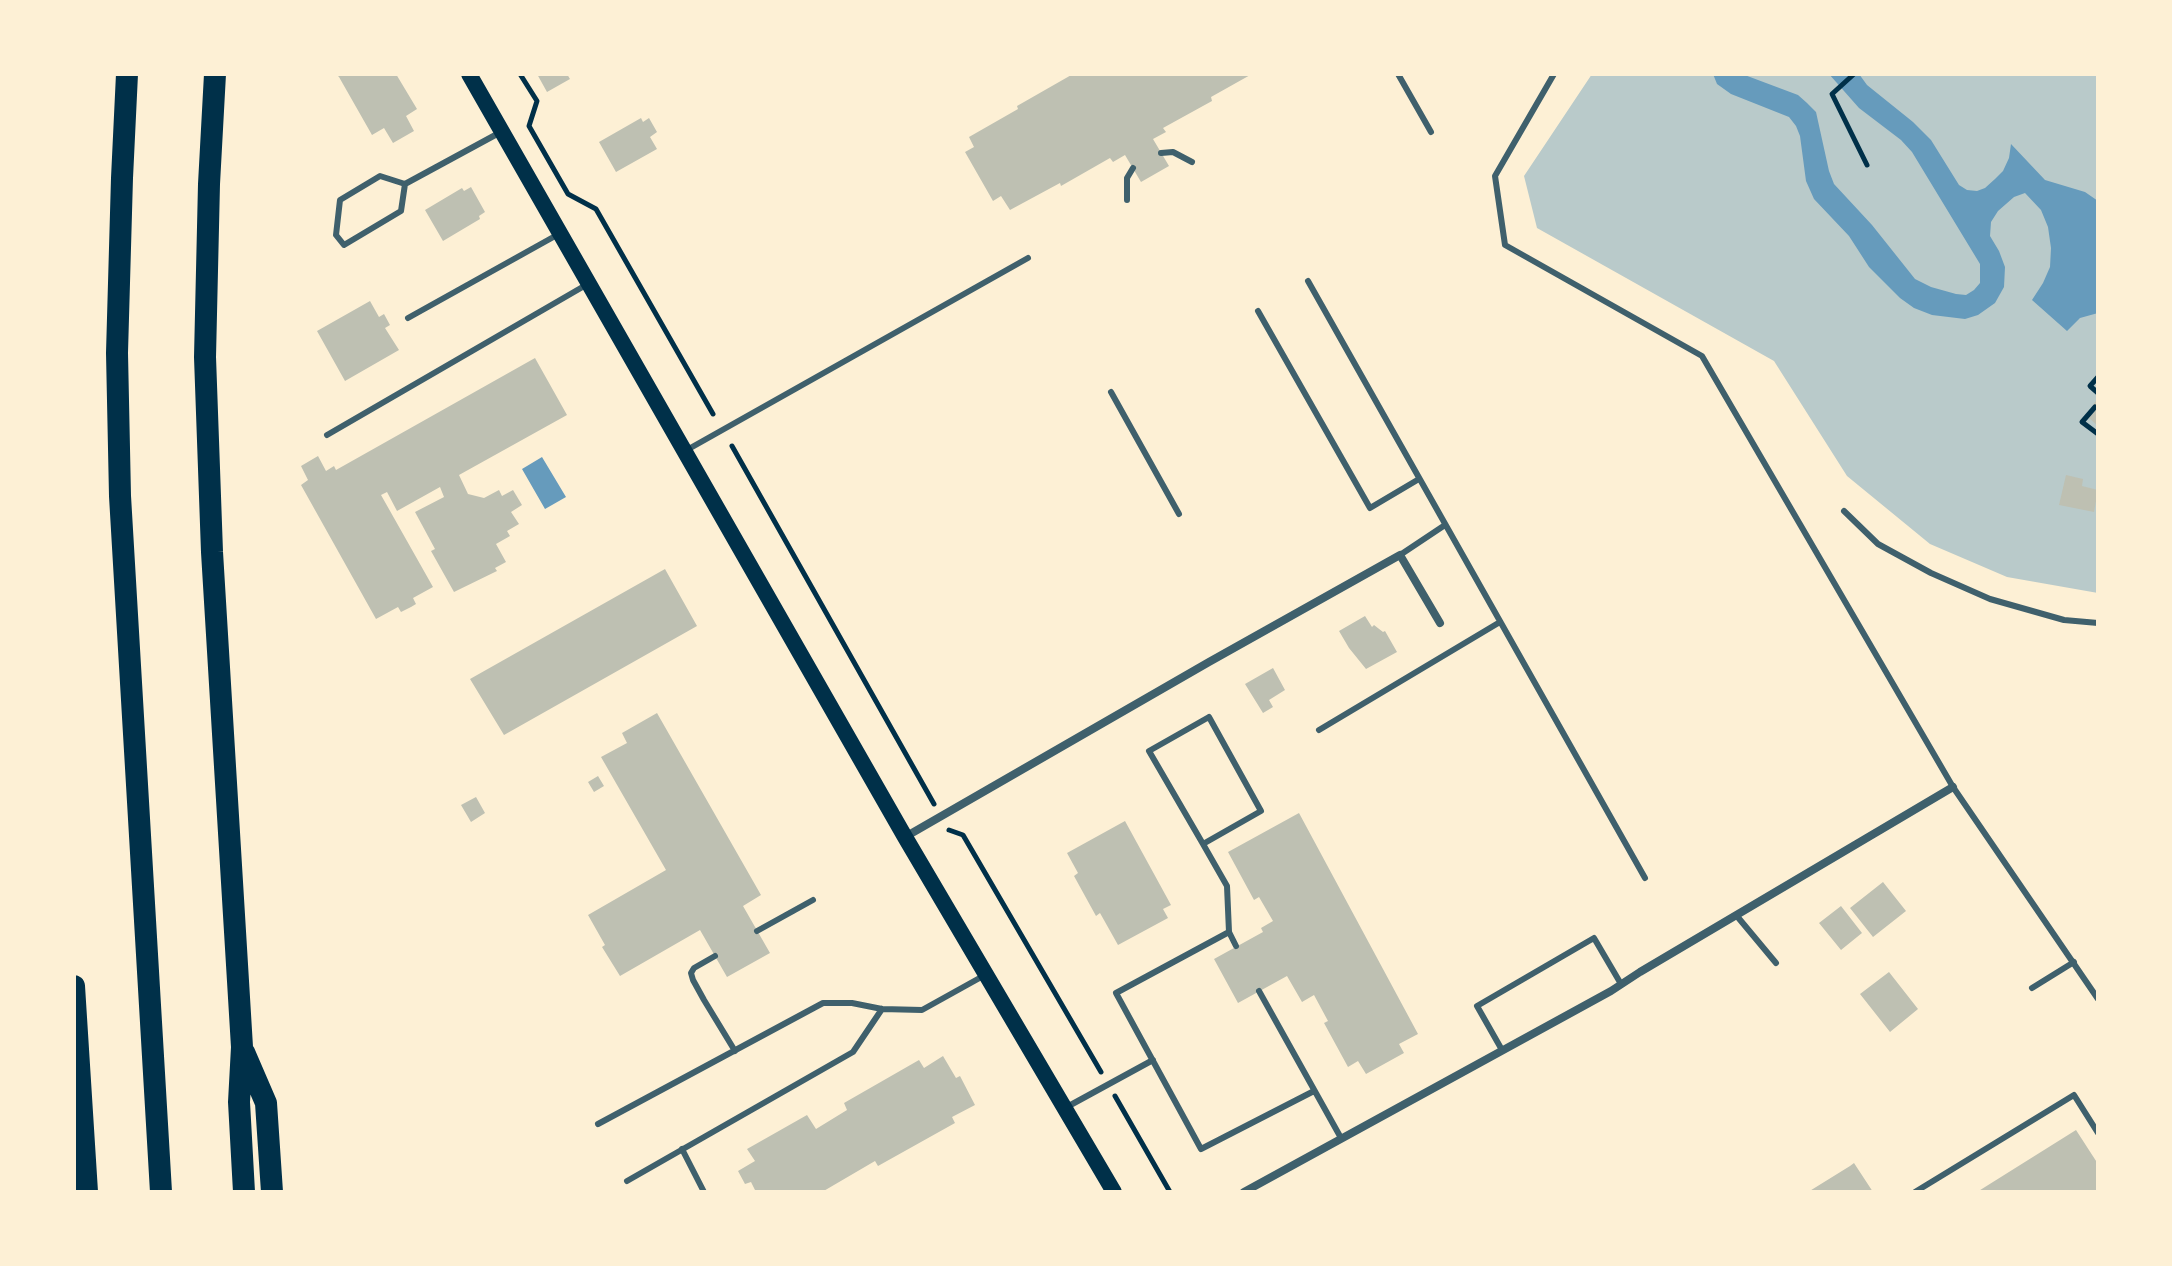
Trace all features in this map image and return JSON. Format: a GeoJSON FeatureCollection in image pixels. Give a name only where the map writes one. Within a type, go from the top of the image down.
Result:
{"type":"FeatureCollection","features":[{"type":"Feature","properties":{"kind":"highway"},"geometry":{"type":"LineString","coordinates":[[127,74],[117,353],[120,496],[161,1192]]}},
{"type":"Feature","properties":{"kind":"highway"},"geometry":{"type":"LineString","coordinates":[[215,74],[205,357],[212,552],[242,1047],[239,1102],[244,1192]]}},
{"type":"Feature","properties":{"kind":"highway"},"geometry":{"type":"LineString","coordinates":[[74,986],[87,1192]]}},
{"type":"Feature","properties":{"kind":"highway"},"geometry":{"type":"LineString","coordinates":[[242,1047],[266,1103],[272,1192]]}},
{"type":"Feature","properties":{"kind":"main road"},"geometry":{"type":"LineString","coordinates":[[469,74],[905,837],[1114,1192]]}},
{"type":"Feature","properties":{"kind":"street"},"geometry":{"type":"LineString","coordinates":[[905,837],[1400,555],[1440,623]]}},
{"type":"Feature","properties":{"kind":"street"},"geometry":{"type":"LineString","coordinates":[[1244,1192],[1621,984],[1953,787]]}},
{"type":"Feature","properties":{"kind":"lane"},"geometry":{"type":"LineString","coordinates":[[1398,74],[1431,132]]}},
{"type":"Feature","properties":{"kind":"lane"},"geometry":{"type":"LineString","coordinates":[[1554,74],[1495,176],[1505,245],[1702,356],[1953,787],[2098,999]]}},
{"type":"Feature","properties":{"kind":"lane"},"geometry":{"type":"LineString","coordinates":[[405,184],[401,211],[344,245],[336,235],[340,200],[380,176],[405,184],[502,131]]}},
{"type":"Feature","properties":{"kind":"lane"},"geometry":{"type":"LineString","coordinates":[[1161,153],[1173,152],[1192,162]]}},
{"type":"Feature","properties":{"kind":"lane"},"geometry":{"type":"LineString","coordinates":[[1127,200],[1127,178],[1133,168]]}},
{"type":"Feature","properties":{"kind":"lane"},"geometry":{"type":"LineString","coordinates":[[408,318],[560,233]]}},
{"type":"Feature","properties":{"kind":"lane"},"geometry":{"type":"LineString","coordinates":[[685,451],[1028,258]]}},
{"type":"Feature","properties":{"kind":"lane"},"geometry":{"type":"LineString","coordinates":[[1308,281],[1645,878]]}},
{"type":"Feature","properties":{"kind":"lane"},"geometry":{"type":"LineString","coordinates":[[327,435],[589,283]]}},
{"type":"Feature","properties":{"kind":"lane"},"geometry":{"type":"LineString","coordinates":[[1258,311],[1370,508],[1419,479]]}},
{"type":"Feature","properties":{"kind":"lane"},"geometry":{"type":"LineString","coordinates":[[1111,392],[1179,514]]}},
{"type":"Feature","properties":{"kind":"lane"},"geometry":{"type":"LineString","coordinates":[[1844,511],[1878,544],[1931,573],[1990,599],[2064,620],[2098,623]]}},
{"type":"Feature","properties":{"kind":"lane"},"geometry":{"type":"LineString","coordinates":[[1400,555],[1445,525]]}},
{"type":"Feature","properties":{"kind":"lane"},"geometry":{"type":"LineString","coordinates":[[1319,730],[1500,622]]}},
{"type":"Feature","properties":{"kind":"lane"},"geometry":{"type":"LineString","coordinates":[[1203,844],[1261,811],[1209,717],[1149,751],[1227,886],[1229,932],[1236,946]]}},
{"type":"Feature","properties":{"kind":"lane"},"geometry":{"type":"LineString","coordinates":[[757,931],[813,900]]}},
{"type":"Feature","properties":{"kind":"lane"},"geometry":{"type":"LineString","coordinates":[[1736,915],[1776,963]]}},
{"type":"Feature","properties":{"kind":"lane"},"geometry":{"type":"LineString","coordinates":[[1229,932],[1116,993],[1201,1149],[1314,1091]]}},
{"type":"Feature","properties":{"kind":"lane"},"geometry":{"type":"LineString","coordinates":[[1502,1050],[1477,1006],[1594,938],[1621,984]]}},
{"type":"Feature","properties":{"kind":"lane"},"geometry":{"type":"LineString","coordinates":[[715,956],[691,973],[735,1051]]}},
{"type":"Feature","properties":{"kind":"lane"},"geometry":{"type":"LineString","coordinates":[[2032,988],[2074,962]]}},
{"type":"Feature","properties":{"kind":"lane"},"geometry":{"type":"LineString","coordinates":[[598,1124],[823,1003],[922,1010],[985,975]]}},
{"type":"Feature","properties":{"kind":"lane"},"geometry":{"type":"LineString","coordinates":[[1259,991],[1341,1138]]}},
{"type":"Feature","properties":{"kind":"lane"},"geometry":{"type":"LineString","coordinates":[[627,1181],[853,1052],[882,1009]]}},
{"type":"Feature","properties":{"kind":"lane"},"geometry":{"type":"LineString","coordinates":[[1063,1109],[1153,1060]]}},
{"type":"Feature","properties":{"kind":"lane"},"geometry":{"type":"LineString","coordinates":[[1915,1192],[2074,1095],[2098,1133]]}},
{"type":"Feature","properties":{"kind":"lane"},"geometry":{"type":"LineString","coordinates":[[682,1149],[704,1192]]}},
{"type":"Feature","properties":{"kind":"path"},"geometry":{"type":"LineString","coordinates":[[520,74],[537,101],[529,126],[568,194],[596,209],[713,414]]}},
{"type":"Feature","properties":{"kind":"path"},"geometry":{"type":"LineString","coordinates":[[1854,74],[1832,94],[1867,165]]}},
{"type":"Feature","properties":{"kind":"path"},"geometry":{"type":"LineString","coordinates":[[2098,377],[2090,386],[2098,393]]}},
{"type":"Feature","properties":{"kind":"path"},"geometry":{"type":"LineString","coordinates":[[2095,407],[2082,422],[2098,434]]}},
{"type":"Feature","properties":{"kind":"path"},"geometry":{"type":"LineString","coordinates":[[732,446],[934,804]]}},
{"type":"Feature","properties":{"kind":"path"},"geometry":{"type":"LineString","coordinates":[[944,823],[950,832],[963,835],[1101,1072]]}},
{"type":"Feature","properties":{"kind":"path"},"geometry":{"type":"LineString","coordinates":[[1115,1095],[1170,1192]]}},
{"type":"Feature","properties":{"kind":"shaded area"},"geometry":{"type":"Polygon","coordinates":[[[1592,74],[2098,74],[2098,593],[2007,577],[1930,544],[1847,476],[1774,361],[1537,228],[1524,176],[1592,74]]]}},
{"type":"Feature","properties":{"kind":"water"},"geometry":{"type":"Polygon","coordinates":[[[1713,74],[1742,74],[1798,95],[1807,103],[1816,112],[1834,184],[1915,279],[1956,294],[1966,295],[1980,283],[1980,264],[1912,152],[1859,108],[1829,74],[1859,74],[1867,85],[1931,140],[1959,185],[1967,190],[1985,188],[2003,171],[2011,144],[2045,180],[2085,192],[2098,201],[2098,313],[2080,318],[2067,331],[2032,300],[2050,267],[2051,248],[2048,227],[2041,210],[2025,193],[2014,197],[1991,222],[1990,236],[2005,267],[2004,287],[1995,303],[1978,315],[1965,319],[1932,315],[1914,308],[1869,267],[1849,236],[1814,199],[1806,181],[1800,136],[1789,117],[1731,94],[1717,84],[1713,74]]]}},
{"type":"Feature","properties":{"kind":"water"},"geometry":{"type":"Polygon","coordinates":[[[542,457],[566,497],[545,509],[522,469],[542,457]]]}},
{"type":"Feature","properties":{"kind":"building"},"geometry":{"type":"Polygon","coordinates":[[[339,74],[396,74],[417,109],[406,116],[414,131],[393,143],[384,128],[372,135],[339,74]]]}},
{"type":"Feature","properties":{"kind":"building"},"geometry":{"type":"Polygon","coordinates":[[[537,74],[567,74],[570,79],[547,92],[537,74]]]}},
{"type":"Feature","properties":{"kind":"building"},"geometry":{"type":"Polygon","coordinates":[[[1073,74],[1252,74],[1163,128],[1166,132],[1153,139],[1169,166],[1141,182],[1125,155],[1113,162],[1110,158],[1010,210],[1001,196],[993,201],[965,152],[974,147],[969,137],[1073,74]]]}},
{"type":"Feature","properties":{"kind":"building"},"geometry":{"type":"Polygon","coordinates":[[[641,118],[643,122],[649,118],[657,132],[650,137],[657,149],[616,172],[599,142],[641,118]]]}},
{"type":"Feature","properties":{"kind":"building"},"geometry":{"type":"Polygon","coordinates":[[[471,187],[485,212],[479,216],[480,219],[443,241],[425,210],[462,188],[464,191],[471,187]]]}},
{"type":"Feature","properties":{"kind":"building"},"geometry":{"type":"Polygon","coordinates":[[[370,301],[379,317],[384,314],[390,325],[385,328],[399,350],[345,381],[317,331],[370,301]]]}},
{"type":"Feature","properties":{"kind":"building"},"geometry":{"type":"Polygon","coordinates":[[[535,358],[567,415],[459,475],[468,494],[484,498],[499,490],[502,496],[513,490],[522,505],[511,512],[519,524],[507,531],[510,536],[496,544],[506,562],[495,568],[497,571],[454,592],[431,551],[435,549],[415,512],[444,497],[440,487],[397,511],[387,492],[381,495],[433,587],[413,598],[416,604],[411,607],[401,612],[398,607],[376,619],[301,485],[308,480],[301,466],[318,456],[326,471],[334,466],[336,470],[535,358]]]}},
{"type":"Feature","properties":{"kind":"building"},"geometry":{"type":"Polygon","coordinates":[[[2098,398],[2098,426],[2089,418],[2097,408],[2093,405],[2098,398]]]}},
{"type":"Feature","properties":{"kind":"building"},"geometry":{"type":"Polygon","coordinates":[[[2066,475],[2083,479],[2082,486],[2098,490],[2094,512],[2059,505],[2066,475]]]}},
{"type":"Feature","properties":{"kind":"building"},"geometry":{"type":"Polygon","coordinates":[[[665,569],[697,626],[504,735],[470,679],[665,569]]]}},
{"type":"Feature","properties":{"kind":"building"},"geometry":{"type":"Polygon","coordinates":[[[1365,616],[1372,627],[1374,625],[1385,631],[1397,652],[1366,669],[1339,631],[1365,616]]]}},
{"type":"Feature","properties":{"kind":"building"},"geometry":{"type":"Polygon","coordinates":[[[1273,668],[1285,690],[1269,700],[1273,707],[1263,713],[1245,684],[1273,668]]]}},
{"type":"Feature","properties":{"kind":"building"},"geometry":{"type":"Polygon","coordinates":[[[657,713],[761,895],[743,906],[770,953],[727,977],[700,930],[620,976],[602,947],[605,945],[588,915],[666,870],[601,757],[627,743],[622,733],[657,713]]]}},
{"type":"Feature","properties":{"kind":"building"},"geometry":{"type":"Polygon","coordinates":[[[598,776],[604,786],[594,792],[588,782],[598,776]]]}},
{"type":"Feature","properties":{"kind":"building"},"geometry":{"type":"Polygon","coordinates":[[[476,797],[485,813],[471,822],[461,805],[476,797]]]}},
{"type":"Feature","properties":{"kind":"building"},"geometry":{"type":"Polygon","coordinates":[[[1299,813],[1418,1034],[1399,1044],[1404,1053],[1366,1074],[1358,1061],[1348,1067],[1324,1023],[1328,1021],[1314,995],[1302,1002],[1287,976],[1238,1003],[1214,959],[1263,932],[1261,928],[1273,921],[1259,897],[1254,900],[1228,852],[1299,813]]]}},
{"type":"Feature","properties":{"kind":"building"},"geometry":{"type":"Polygon","coordinates":[[[1125,821],[1171,905],[1163,909],[1168,918],[1118,945],[1100,913],[1096,916],[1074,876],[1078,873],[1067,853],[1125,821]]]}},
{"type":"Feature","properties":{"kind":"building"},"geometry":{"type":"Polygon","coordinates":[[[1883,882],[1906,911],[1873,937],[1850,908],[1883,882]]]}},
{"type":"Feature","properties":{"kind":"building"},"geometry":{"type":"Polygon","coordinates":[[[1841,906],[1862,933],[1841,950],[1819,923],[1841,906]]]}},
{"type":"Feature","properties":{"kind":"building"},"geometry":{"type":"Polygon","coordinates":[[[1889,972],[1918,1009],[1890,1032],[1860,994],[1889,972]]]}},
{"type":"Feature","properties":{"kind":"building"},"geometry":{"type":"Polygon","coordinates":[[[943,1056],[956,1078],[960,1076],[975,1105],[952,1117],[955,1123],[878,1166],[875,1161],[822,1192],[756,1192],[751,1182],[745,1184],[738,1171],[755,1161],[747,1149],[807,1115],[816,1129],[847,1110],[844,1103],[919,1060],[924,1068],[943,1056]]]}},
{"type":"Feature","properties":{"kind":"building"},"geometry":{"type":"Polygon","coordinates":[[[2076,1130],[2098,1164],[2098,1192],[1977,1192],[2076,1130]]]}},
{"type":"Feature","properties":{"kind":"building"},"geometry":{"type":"Polygon","coordinates":[[[1854,1163],[1873,1192],[1808,1192],[1850,1166],[1854,1163]]]}}]}
